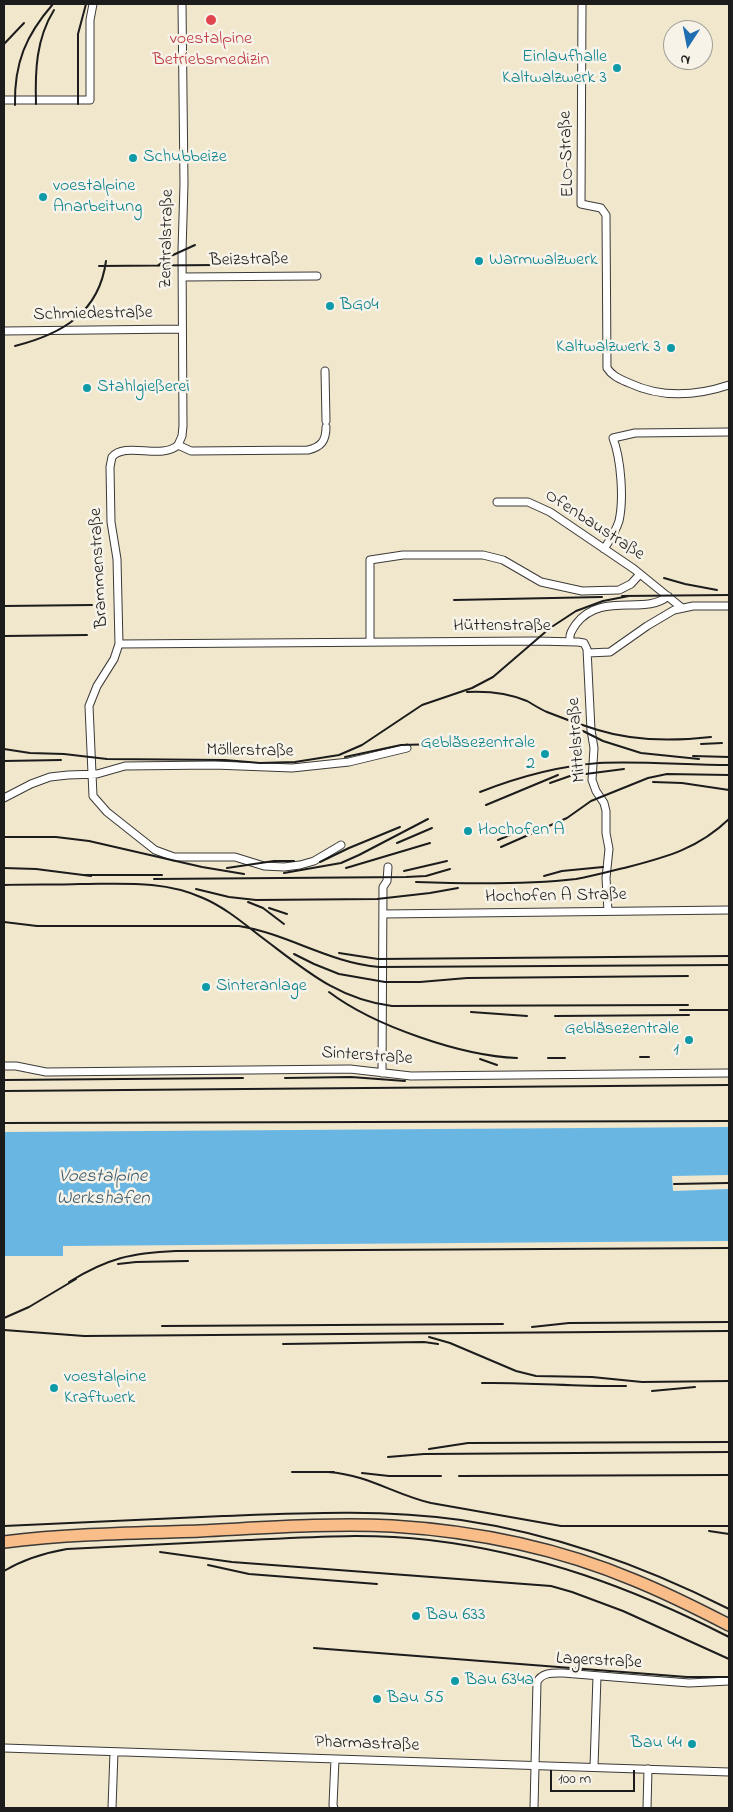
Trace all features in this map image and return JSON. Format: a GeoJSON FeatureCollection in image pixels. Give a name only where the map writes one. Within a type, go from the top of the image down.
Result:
{"type":"FeatureCollection","features":[{"type":"Feature","properties":{"kind":"main road"},"geometry":{"type":"LineString","coordinates":[[4,1536],[79,1530],[310,1519],[368,1519],[427,1523],[503,1534],[582,1554],[636,1573],[729,1617]]}},
{"type":"Feature","properties":{"kind":"main road"},"geometry":{"type":"LineString","coordinates":[[4,1542],[80,1536],[320,1525],[392,1526],[442,1531],[502,1540],[580,1560],[633,1579],[729,1625]]}},
{"type":"Feature","properties":{"kind":"street"},"geometry":{"type":"LineString","coordinates":[[4,100],[90,100],[90,20],[93,4]]}},
{"type":"Feature","properties":{"kind":"street","name":"Zentralstraße"},"geometry":{"type":"LineString","coordinates":[[178,444],[181,440],[183,426],[182,277],[184,176],[182,4]]}},
{"type":"Feature","properties":{"kind":"street","name":"ELO-Straße"},"geometry":{"type":"LineString","coordinates":[[582,4],[581,204],[601,208],[606,215],[607,368],[617,378],[659,393],[701,393],[729,385]]}},
{"type":"Feature","properties":{"kind":"street","name":"Beizstraße"},"geometry":{"type":"LineString","coordinates":[[182,277],[317,276]]}},
{"type":"Feature","properties":{"kind":"street","name":"Schmiedestraße"},"geometry":{"type":"LineString","coordinates":[[4,331],[182,329]]}},
{"type":"Feature","properties":{"kind":"street"},"geometry":{"type":"LineString","coordinates":[[178,444],[191,451],[308,450],[316,448],[325,440],[325,371]]}},
{"type":"Feature","properties":{"kind":"street"},"geometry":{"type":"LineString","coordinates":[[604,549],[617,526],[620,513],[619,458],[613,438],[635,433],[729,432]]}},
{"type":"Feature","properties":{"kind":"street","name":"Brammenstraße"},"geometry":{"type":"LineString","coordinates":[[178,444],[171,449],[162,451],[124,451],[114,455],[110,467],[111,522],[117,559],[119,644],[114,659],[97,686],[89,706],[93,796],[107,812],[155,850],[174,856],[235,857],[272,868],[300,865],[314,861],[341,844]]}},
{"type":"Feature","properties":{"kind":"street","name":"Ofenbaustraße"},"geometry":{"type":"LineString","coordinates":[[497,502],[531,502],[550,512],[640,574],[668,596]]}},
{"type":"Feature","properties":{"kind":"street"},"geometry":{"type":"LineString","coordinates":[[370,642],[370,560],[403,555],[483,555],[502,560],[541,582],[582,591],[619,590],[631,584],[640,574]]}},
{"type":"Feature","properties":{"kind":"street"},"geometry":{"type":"LineString","coordinates":[[668,596],[682,608]]}},
{"type":"Feature","properties":{"kind":"street","name":"Hüttenstraße"},"geometry":{"type":"LineString","coordinates":[[119,644],[570,642],[572,629],[583,616],[592,610],[615,605],[656,603],[668,596]]}},
{"type":"Feature","properties":{"kind":"street"},"geometry":{"type":"LineString","coordinates":[[570,642],[584,643],[588,653],[610,652],[647,626],[667,614],[682,608],[729,606]]}},
{"type":"Feature","properties":{"kind":"street","name":"Mittelstraße"},"geometry":{"type":"LineString","coordinates":[[588,653],[591,730],[594,748],[592,780],[606,811],[609,855],[606,878],[608,911]]}},
{"type":"Feature","properties":{"kind":"street","name":"Möllerstraße"},"geometry":{"type":"LineString","coordinates":[[4,798],[45,779],[68,775],[103,773],[124,766],[214,765],[292,768],[349,762],[407,748]]}},
{"type":"Feature","properties":{"kind":"street"},"geometry":{"type":"LineString","coordinates":[[382,1073],[382,914],[383,887],[387,881],[388,867]]}},
{"type":"Feature","properties":{"kind":"street","name":"Hochofen A Straße"},"geometry":{"type":"LineString","coordinates":[[382,914],[729,910]]}},
{"type":"Feature","properties":{"kind":"street","name":"Sinterstraße"},"geometry":{"type":"LineString","coordinates":[[4,1066],[16,1066],[46,1072],[350,1069],[410,1076],[729,1073]]}},
{"type":"Feature","properties":{"kind":"street","name":"Lagerstraße"},"geometry":{"type":"LineString","coordinates":[[534,1808],[538,1679],[546,1674],[554,1673],[689,1683],[729,1681]]}},
{"type":"Feature","properties":{"kind":"street"},"geometry":{"type":"LineString","coordinates":[[594,1767],[597,1676]]}},
{"type":"Feature","properties":{"kind":"street","name":"Pharmastraße"},"geometry":{"type":"LineString","coordinates":[[4,1748],[729,1772]]}},
{"type":"Feature","properties":{"kind":"street"},"geometry":{"type":"LineString","coordinates":[[112,1808],[114,1752]]}},
{"type":"Feature","properties":{"kind":"street"},"geometry":{"type":"LineString","coordinates":[[334,1808],[335,1759]]}},
{"type":"Feature","properties":{"kind":"street"},"geometry":{"type":"LineString","coordinates":[[647,1808],[648,1769]]}},
{"type":"Feature","properties":{"kind":"water","name":"Voestalpine Werkshafen"},"geometry":{"type":"Polygon","coordinates":[[[729,1127],[728,1175],[672,1176],[673,1191],[728,1189],[729,1241],[63,1246],[63,1256],[4,1256],[4,1132],[729,1127]]]}},
{"type":"Feature","properties":{"kind":"railway"},"geometry":{"type":"LineString","coordinates":[[15,105],[19,63],[29,39],[53,4]]}},
{"type":"Feature","properties":{"kind":"railway"},"geometry":{"type":"LineString","coordinates":[[78,104],[78,34],[86,4]]}},
{"type":"Feature","properties":{"kind":"railway"},"geometry":{"type":"LineString","coordinates":[[36,104],[36,79],[40,44],[43,32],[54,10]]}},
{"type":"Feature","properties":{"kind":"railway"},"geometry":{"type":"LineString","coordinates":[[4,44],[24,23]]}},
{"type":"Feature","properties":{"kind":"railway"},"geometry":{"type":"LineString","coordinates":[[157,266],[173,255],[195,245]]}},
{"type":"Feature","properties":{"kind":"railway"},"geometry":{"type":"LineString","coordinates":[[15,346],[63,328],[87,308],[102,279],[106,261]]}},
{"type":"Feature","properties":{"kind":"railway"},"geometry":{"type":"LineString","coordinates":[[99,266],[217,265]]}},
{"type":"Feature","properties":{"kind":"railway"},"geometry":{"type":"LineString","coordinates":[[664,578],[717,590]]}},
{"type":"Feature","properties":{"kind":"railway"},"geometry":{"type":"LineString","coordinates":[[622,596],[729,595]]}},
{"type":"Feature","properties":{"kind":"railway"},"geometry":{"type":"LineString","coordinates":[[4,749],[107,759],[225,760],[260,763],[295,762],[339,755],[362,745],[422,705],[472,688],[493,677],[550,628],[576,611],[603,601],[629,596]]}},
{"type":"Feature","properties":{"kind":"railway"},"geometry":{"type":"LineString","coordinates":[[454,600],[602,597]]}},
{"type":"Feature","properties":{"kind":"railway"},"geometry":{"type":"LineString","coordinates":[[4,606],[92,605]]}},
{"type":"Feature","properties":{"kind":"railway"},"geometry":{"type":"LineString","coordinates":[[4,636],[87,635]]}},
{"type":"Feature","properties":{"kind":"railway"},"geometry":{"type":"LineString","coordinates":[[467,692],[490,692],[512,696],[572,722],[611,734],[669,739],[711,737]]}},
{"type":"Feature","properties":{"kind":"railway"},"geometry":{"type":"LineString","coordinates":[[583,731],[603,741],[641,753],[699,759]]}},
{"type":"Feature","properties":{"kind":"railway"},"geometry":{"type":"LineString","coordinates":[[345,757],[401,745],[477,743]]}},
{"type":"Feature","properties":{"kind":"railway"},"geometry":{"type":"LineString","coordinates":[[701,744],[722,743]]}},
{"type":"Feature","properties":{"kind":"railway"},"geometry":{"type":"LineString","coordinates":[[693,756],[729,757]]}},
{"type":"Feature","properties":{"kind":"railway"},"geometry":{"type":"LineString","coordinates":[[4,761],[61,760]]}},
{"type":"Feature","properties":{"kind":"railway"},"geometry":{"type":"LineString","coordinates":[[480,792],[539,773],[584,764],[631,762],[729,765]]}},
{"type":"Feature","properties":{"kind":"railway"},"geometry":{"type":"LineString","coordinates":[[550,783],[570,776],[624,769]]}},
{"type":"Feature","properties":{"kind":"railway"},"geometry":{"type":"LineString","coordinates":[[501,847],[567,818],[591,801],[648,778],[667,774],[729,775]]}},
{"type":"Feature","properties":{"kind":"railway"},"geometry":{"type":"LineString","coordinates":[[486,805],[558,775]]}},
{"type":"Feature","properties":{"kind":"railway"},"geometry":{"type":"LineString","coordinates":[[653,782],[682,783],[729,790]]}},
{"type":"Feature","properties":{"kind":"railway"},"geometry":{"type":"LineString","coordinates":[[284,873],[341,863],[428,819]]}},
{"type":"Feature","properties":{"kind":"railway"},"geometry":{"type":"LineString","coordinates":[[416,882],[476,884],[556,881],[582,878],[642,863],[682,850],[706,837],[729,819]]}},
{"type":"Feature","properties":{"kind":"railway"},"geometry":{"type":"LineString","coordinates":[[320,862],[400,827]]}},
{"type":"Feature","properties":{"kind":"railway"},"geometry":{"type":"LineString","coordinates":[[397,843],[432,828]]}},
{"type":"Feature","properties":{"kind":"railway"},"geometry":{"type":"LineString","coordinates":[[498,840],[522,830]]}},
{"type":"Feature","properties":{"kind":"railway"},"geometry":{"type":"LineString","coordinates":[[4,837],[56,837],[89,841],[202,867],[244,874]]}},
{"type":"Feature","properties":{"kind":"railway"},"geometry":{"type":"LineString","coordinates":[[346,868],[430,843]]}},
{"type":"Feature","properties":{"kind":"railway"},"geometry":{"type":"LineString","coordinates":[[227,868],[274,861],[294,861]]}},
{"type":"Feature","properties":{"kind":"railway"},"geometry":{"type":"LineString","coordinates":[[404,871],[447,861]]}},
{"type":"Feature","properties":{"kind":"railway"},"geometry":{"type":"LineString","coordinates":[[544,876],[562,871],[603,867]]}},
{"type":"Feature","properties":{"kind":"railway"},"geometry":{"type":"LineString","coordinates":[[4,868],[36,869],[91,876]]}},
{"type":"Feature","properties":{"kind":"railway"},"geometry":{"type":"LineString","coordinates":[[154,879],[406,877],[426,876],[450,869]]}},
{"type":"Feature","properties":{"kind":"railway"},"geometry":{"type":"LineString","coordinates":[[85,875],[162,875]]}},
{"type":"Feature","properties":{"kind":"railway"},"geometry":{"type":"LineString","coordinates":[[4,885],[142,884],[188,892],[226,910],[306,970],[337,989],[354,997],[392,1006],[688,1005]]}},
{"type":"Feature","properties":{"kind":"railway"},"geometry":{"type":"LineString","coordinates":[[196,889],[229,897],[256,900],[377,899],[458,888]]}},
{"type":"Feature","properties":{"kind":"railway"},"geometry":{"type":"LineString","coordinates":[[248,902],[263,908],[284,924]]}},
{"type":"Feature","properties":{"kind":"railway"},"geometry":{"type":"LineString","coordinates":[[269,908],[287,914]]}},
{"type":"Feature","properties":{"kind":"railway"},"geometry":{"type":"LineString","coordinates":[[4,922],[37,926],[239,926],[275,935],[343,960],[379,967],[729,965]]}},
{"type":"Feature","properties":{"kind":"railway"},"geometry":{"type":"LineString","coordinates":[[339,953],[378,959],[729,956]]}},
{"type":"Feature","properties":{"kind":"railway"},"geometry":{"type":"LineString","coordinates":[[294,954],[339,974],[385,982],[420,982],[467,978],[688,976]]}},
{"type":"Feature","properties":{"kind":"railway"},"geometry":{"type":"LineString","coordinates":[[329,992],[348,1005],[419,1037],[471,1052],[517,1058]]}},
{"type":"Feature","properties":{"kind":"railway"},"geometry":{"type":"LineString","coordinates":[[680,1010],[729,1010]]}},
{"type":"Feature","properties":{"kind":"railway"},"geometry":{"type":"LineString","coordinates":[[471,1012],[527,1016]]}},
{"type":"Feature","properties":{"kind":"railway"},"geometry":{"type":"LineString","coordinates":[[555,1016],[689,1015]]}},
{"type":"Feature","properties":{"kind":"railway"},"geometry":{"type":"LineString","coordinates":[[640,1057],[649,1057]]}},
{"type":"Feature","properties":{"kind":"railway"},"geometry":{"type":"LineString","coordinates":[[548,1058],[565,1058]]}},
{"type":"Feature","properties":{"kind":"railway"},"geometry":{"type":"LineString","coordinates":[[480,1059],[497,1065]]}},
{"type":"Feature","properties":{"kind":"railway"},"geometry":{"type":"LineString","coordinates":[[285,1078],[351,1077],[405,1081]]}},
{"type":"Feature","properties":{"kind":"railway"},"geometry":{"type":"LineString","coordinates":[[4,1080],[243,1078]]}},
{"type":"Feature","properties":{"kind":"railway"},"geometry":{"type":"LineString","coordinates":[[4,1091],[729,1085]]}},
{"type":"Feature","properties":{"kind":"railway"},"geometry":{"type":"LineString","coordinates":[[4,1123],[729,1121]]}},
{"type":"Feature","properties":{"kind":"railway"},"geometry":{"type":"LineString","coordinates":[[674,1184],[728,1183]]}},
{"type":"Feature","properties":{"kind":"railway"},"geometry":{"type":"LineString","coordinates":[[69,1282],[96,1267],[120,1258],[146,1253],[176,1251],[729,1248]]}},
{"type":"Feature","properties":{"kind":"railway"},"geometry":{"type":"LineString","coordinates":[[118,1264],[188,1261]]}},
{"type":"Feature","properties":{"kind":"railway"},"geometry":{"type":"LineString","coordinates":[[4,1318],[29,1307],[76,1279]]}},
{"type":"Feature","properties":{"kind":"railway"},"geometry":{"type":"LineString","coordinates":[[532,1327],[569,1323],[729,1322]]}},
{"type":"Feature","properties":{"kind":"railway"},"geometry":{"type":"LineString","coordinates":[[162,1326],[503,1324]]}},
{"type":"Feature","properties":{"kind":"railway"},"geometry":{"type":"LineString","coordinates":[[4,1330],[84,1336],[729,1331]]}},
{"type":"Feature","properties":{"kind":"railway"},"geometry":{"type":"LineString","coordinates":[[429,1337],[450,1343],[516,1371],[536,1376],[592,1377],[642,1382],[729,1381]]}},
{"type":"Feature","properties":{"kind":"railway"},"geometry":{"type":"LineString","coordinates":[[283,1344],[424,1342],[438,1344]]}},
{"type":"Feature","properties":{"kind":"railway"},"geometry":{"type":"LineString","coordinates":[[482,1383],[626,1386]]}},
{"type":"Feature","properties":{"kind":"railway"},"geometry":{"type":"LineString","coordinates":[[652,1391],[695,1387]]}},
{"type":"Feature","properties":{"kind":"railway"},"geometry":{"type":"LineString","coordinates":[[429,1449],[468,1443],[729,1442]]}},
{"type":"Feature","properties":{"kind":"railway"},"geometry":{"type":"LineString","coordinates":[[388,1457],[424,1454],[729,1452]]}},
{"type":"Feature","properties":{"kind":"railway"},"geometry":{"type":"LineString","coordinates":[[292,1472],[334,1472]]}},
{"type":"Feature","properties":{"kind":"railway"},"geometry":{"type":"LineString","coordinates":[[328,1472],[356,1477],[431,1503],[561,1526],[729,1526]]}},
{"type":"Feature","properties":{"kind":"railway"},"geometry":{"type":"LineString","coordinates":[[362,1473],[389,1476],[441,1476]]}},
{"type":"Feature","properties":{"kind":"railway"},"geometry":{"type":"LineString","coordinates":[[459,1476],[729,1475]]}},
{"type":"Feature","properties":{"kind":"railway"},"geometry":{"type":"LineString","coordinates":[[4,1526],[313,1513],[402,1514],[461,1520],[531,1534],[599,1554],[665,1579],[729,1609]]}},
{"type":"Feature","properties":{"kind":"railway"},"geometry":{"type":"LineString","coordinates":[[709,1531],[729,1534]]}},
{"type":"Feature","properties":{"kind":"railway"},"geometry":{"type":"LineString","coordinates":[[4,1571],[34,1557],[67,1549],[316,1537],[361,1536],[429,1540],[469,1546],[547,1563],[621,1588],[693,1619],[729,1637]]}},
{"type":"Feature","properties":{"kind":"railway"},"geometry":{"type":"LineString","coordinates":[[160,1552],[232,1562],[551,1586],[623,1611],[729,1659]]}},
{"type":"Feature","properties":{"kind":"railway"},"geometry":{"type":"LineString","coordinates":[[208,1565],[249,1574],[377,1584]]}},
{"type":"Feature","properties":{"kind":"railway"},"geometry":{"type":"LineString","coordinates":[[314,1648],[687,1677],[729,1677]]}},
{"type":"Feature","properties":{"kind":"place","name":"voestalpine Betriebsmedizin"},"geometry":{"type":"Point","coordinates":[211,20]}},
{"type":"Feature","properties":{"kind":"place","name":"Einlaufhalle Kaltwalzwerk 3"},"geometry":{"type":"Point","coordinates":[617,68]}},
{"type":"Feature","properties":{"kind":"place","name":"Schubbeize"},"geometry":{"type":"Point","coordinates":[133,158]}},
{"type":"Feature","properties":{"kind":"place","name":"voestalpine Anarbeitung"},"geometry":{"type":"Point","coordinates":[43,197]}},
{"type":"Feature","properties":{"kind":"place","name":"Warmwalzwerk"},"geometry":{"type":"Point","coordinates":[479,261]}},
{"type":"Feature","properties":{"kind":"place","name":"BG04"},"geometry":{"type":"Point","coordinates":[330,306]}},
{"type":"Feature","properties":{"kind":"place","name":"Kaltwalzwerk 3"},"geometry":{"type":"Point","coordinates":[671,348]}},
{"type":"Feature","properties":{"kind":"place","name":"Stahlgießerei"},"geometry":{"type":"Point","coordinates":[87,388]}},
{"type":"Feature","properties":{"kind":"place","name":"Gebläsezentrale 2"},"geometry":{"type":"Point","coordinates":[545,754]}},
{"type":"Feature","properties":{"kind":"place","name":"Hochofen A"},"geometry":{"type":"Point","coordinates":[468,831]}},
{"type":"Feature","properties":{"kind":"place","name":"Sinteranlage"},"geometry":{"type":"Point","coordinates":[206,987]}},
{"type":"Feature","properties":{"kind":"place","name":"Gebläsezentrale 1"},"geometry":{"type":"Point","coordinates":[689,1040]}},
{"type":"Feature","properties":{"kind":"place","name":"voestalpine Kraftwerk"},"geometry":{"type":"Point","coordinates":[54,1388]}},
{"type":"Feature","properties":{"kind":"place","name":"Bau 633"},"geometry":{"type":"Point","coordinates":[416,1616]}},
{"type":"Feature","properties":{"kind":"place","name":"Bau 634a"},"geometry":{"type":"Point","coordinates":[455,1681]}},
{"type":"Feature","properties":{"kind":"place","name":"Bau 55"},"geometry":{"type":"Point","coordinates":[377,1699]}},
{"type":"Feature","properties":{"kind":"place","name":"Bau 44"},"geometry":{"type":"Point","coordinates":[692,1744]}}]}
